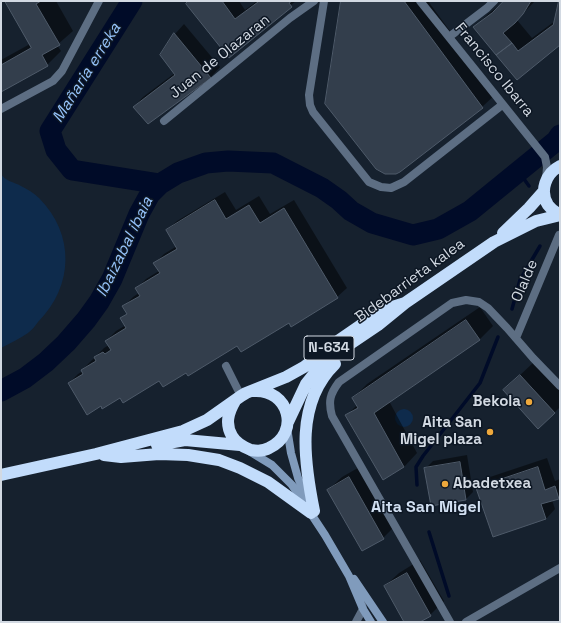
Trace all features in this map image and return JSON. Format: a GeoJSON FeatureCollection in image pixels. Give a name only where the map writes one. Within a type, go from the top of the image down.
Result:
{"type":"FeatureCollection","features":[{"type":"Feature","properties":{"kind":"highway","name":"N-634"},"geometry":{"type":"LineString","coordinates":[[494,242],[529,208],[545,185],[552,171],[560,166]]}},
{"type":"Feature","properties":{"kind":"highway","name":"N-634"},"geometry":{"type":"LineString","coordinates":[[545,185],[545,198],[548,205],[553,211],[560,215]]}},
{"type":"Feature","properties":{"kind":"highway","name":"N-634"},"geometry":{"type":"LineString","coordinates":[[494,242],[536,221],[560,215]]}},
{"type":"Feature","properties":{"kind":"highway","name":"Bidebarrieta kalea"},"geometry":{"type":"LineString","coordinates":[[288,425],[306,384],[314,374],[338,352],[378,325],[405,302],[494,242]]}},
{"type":"Feature","properties":{"kind":"highway","name":"N-634"},"geometry":{"type":"LineString","coordinates":[[1,475],[96,454],[183,431],[208,420],[243,396],[286,377],[304,367],[383,310],[405,302]]}},
{"type":"Feature","properties":{"kind":"highway"},"geometry":{"type":"LineString","coordinates":[[312,512],[305,447],[307,421],[311,401],[318,384],[339,360],[375,335],[405,302]]}},
{"type":"Feature","properties":{"kind":"highway"},"geometry":{"type":"LineString","coordinates":[[243,446],[233,437],[229,428],[228,418],[230,409],[243,396],[261,391],[270,393],[277,397],[287,412],[288,425]]}},
{"type":"Feature","properties":{"kind":"highway","name":"N-634"},"geometry":{"type":"LineString","coordinates":[[96,454],[185,440],[243,446],[255,450],[266,450],[283,438],[288,425]]}},
{"type":"Feature","properties":{"kind":"highway"},"geometry":{"type":"LineString","coordinates":[[96,454],[121,457],[159,454],[188,455],[219,460],[240,468],[268,482],[312,512]]}},
{"type":"Feature","properties":{"kind":"street"},"geometry":{"type":"LineString","coordinates":[[1,109],[53,81],[62,71],[99,1]]}},
{"type":"Feature","properties":{"kind":"street","name":"Juan de Olazaran"},"geometry":{"type":"LineString","coordinates":[[164,121],[290,18],[314,1]]}},
{"type":"Feature","properties":{"kind":"street"},"geometry":{"type":"LineString","coordinates":[[324,1],[309,95],[310,105],[313,112],[369,182],[381,187],[391,188],[404,182],[502,104]]}},
{"type":"Feature","properties":{"kind":"street"},"geometry":{"type":"LineString","coordinates":[[449,37],[494,1]]}},
{"type":"Feature","properties":{"kind":"street","name":"Francisco Ibarra"},"geometry":{"type":"LineString","coordinates":[[421,2],[545,157]]}},
{"type":"Feature","properties":{"kind":"street"},"geometry":{"type":"LineString","coordinates":[[545,185],[547,167],[545,157],[560,162]]}},
{"type":"Feature","properties":{"kind":"street","name":"Olalde"},"geometry":{"type":"LineString","coordinates":[[516,338],[559,235]]}},
{"type":"Feature","properties":{"kind":"street"},"geometry":{"type":"LineString","coordinates":[[450,622],[332,416],[329,406],[332,391],[338,382],[452,303],[466,300],[479,302],[488,308],[560,386]]}},
{"type":"Feature","properties":{"kind":"street"},"geometry":{"type":"LineString","coordinates":[[226,366],[243,396]]}},
{"type":"Feature","properties":{"kind":"street"},"geometry":{"type":"LineString","coordinates":[[288,425],[291,453],[298,478],[312,512]]}},
{"type":"Feature","properties":{"kind":"street"},"geometry":{"type":"LineString","coordinates":[[243,446],[272,465],[292,485],[312,512],[349,576],[363,610],[371,622]]}},
{"type":"Feature","properties":{"kind":"street"},"geometry":{"type":"LineString","coordinates":[[466,622],[560,568]]}},
{"type":"Feature","properties":{"kind":"street"},"geometry":{"type":"LineString","coordinates":[[349,576],[355,580],[383,622]]}},
{"type":"Feature","properties":{"kind":"street"},"geometry":{"type":"LineString","coordinates":[[356,622],[363,610],[360,588]]}},
{"type":"Feature","properties":{"kind":"shaded area"},"geometry":{"type":"Polygon","coordinates":[[[1,174],[7,180],[35,194],[51,212],[59,228],[64,244],[66,260],[64,276],[50,308],[29,332],[1,348],[1,174]]]}},
{"type":"Feature","properties":{"kind":"shaded area"},"geometry":{"type":"Polygon","coordinates":[[[400,409],[408,409],[413,414],[411,425],[408,427],[400,427],[395,422],[395,414],[400,409]]]}},
{"type":"Feature","properties":{"kind":"building"},"geometry":{"type":"Polygon","coordinates":[[[5,1],[41,1],[36,4],[60,45],[42,55],[48,66],[1,92],[1,65],[31,48],[5,1]]]}},
{"type":"Feature","properties":{"kind":"building"},"geometry":{"type":"Polygon","coordinates":[[[188,1],[222,1],[235,19],[258,1],[292,1],[289,3],[292,7],[229,58],[186,4],[188,1]]]}},
{"type":"Feature","properties":{"kind":"building"},"geometry":{"type":"Polygon","coordinates":[[[341,1],[404,1],[483,108],[396,174],[385,174],[376,169],[325,104],[341,1]]]}},
{"type":"Feature","properties":{"kind":"building"},"geometry":{"type":"Polygon","coordinates":[[[504,1],[531,1],[523,14],[503,33],[512,43],[496,55],[473,27],[492,13],[504,1]]]}},
{"type":"Feature","properties":{"kind":"building"},"geometry":{"type":"Polygon","coordinates":[[[559,1],[560,45],[517,80],[496,55],[512,43],[518,51],[553,25],[559,1]]]}},
{"type":"Feature","properties":{"kind":"building"},"geometry":{"type":"Polygon","coordinates":[[[174,33],[211,78],[148,124],[133,107],[175,75],[160,55],[174,33]]]}},
{"type":"Feature","properties":{"kind":"building"},"geometry":{"type":"Polygon","coordinates":[[[215,200],[226,219],[249,205],[260,223],[284,208],[338,298],[291,327],[289,323],[241,352],[237,346],[188,376],[186,373],[163,387],[159,381],[123,403],[120,398],[102,409],[101,406],[87,415],[68,383],[83,374],[81,370],[96,361],[94,357],[103,352],[105,354],[111,350],[105,341],[126,328],[120,318],[127,314],[122,306],[140,296],[135,288],[160,273],[153,263],[177,249],[166,230],[215,200]]]}},
{"type":"Feature","properties":{"kind":"building"},"geometry":{"type":"Polygon","coordinates":[[[466,320],[480,340],[374,413],[404,467],[383,480],[345,415],[358,408],[352,398],[466,320]]]}},
{"type":"Feature","properties":{"kind":"building","name":"Bekola"},"geometry":{"type":"Polygon","coordinates":[[[520,375],[555,413],[538,429],[503,390],[520,375]]]}},
{"type":"Feature","properties":{"kind":"building","name":"Abadetxea"},"geometry":{"type":"Polygon","coordinates":[[[460,462],[466,500],[431,506],[424,468],[460,462]]]}},
{"type":"Feature","properties":{"kind":"building"},"geometry":{"type":"Polygon","coordinates":[[[538,467],[545,490],[555,486],[559,499],[541,504],[546,519],[493,537],[476,488],[538,467]]]}},
{"type":"Feature","properties":{"kind":"building"},"geometry":{"type":"Polygon","coordinates":[[[349,477],[384,539],[362,551],[327,490],[349,477]]]}},
{"type":"Feature","properties":{"kind":"building"},"geometry":{"type":"Polygon","coordinates":[[[407,573],[431,616],[420,622],[404,622],[384,586],[407,573]]]}},
{"type":"Feature","properties":{"kind":"waterway","name":"Mañaria erreka"},"geometry":{"type":"LineString","coordinates":[[132,1],[50,131],[56,150],[72,170],[160,184]]}},
{"type":"Feature","properties":{"kind":"waterway","name":"Ibaizabal ibaia"},"geometry":{"type":"LineString","coordinates":[[1,391],[25,378],[46,362],[66,343],[86,320],[99,302],[112,279],[139,214],[150,194],[160,184],[178,173],[206,163],[228,161],[273,163],[322,188],[351,211],[372,223],[413,235],[438,229],[470,211],[556,141],[560,135]]}},
{"type":"Feature","properties":{"kind":"waterway"},"geometry":{"type":"LineString","coordinates":[[519,172],[529,186]]}},
{"type":"Feature","properties":{"kind":"waterway"},"geometry":{"type":"LineString","coordinates":[[512,309],[520,280],[540,246]]}},
{"type":"Feature","properties":{"kind":"waterway"},"geometry":{"type":"LineString","coordinates":[[417,485],[416,467],[480,383],[498,337]]}},
{"type":"Feature","properties":{"kind":"waterway"},"geometry":{"type":"LineString","coordinates":[[429,532],[449,596]]}},
{"type":"Feature","properties":{"kind":"place","name":"Bekola"},"geometry":{"type":"Point","coordinates":[529,402]}},
{"type":"Feature","properties":{"kind":"place","name":"Aita San Migel plaza"},"geometry":{"type":"Point","coordinates":[490,432]}},
{"type":"Feature","properties":{"kind":"place","name":"Abadetxea"},"geometry":{"type":"Point","coordinates":[445,484]}},
{"type":"Feature","properties":{"kind":"district","name":"Aita San Migel"},"geometry":{"type":"Point","coordinates":[426,508]}}]}
